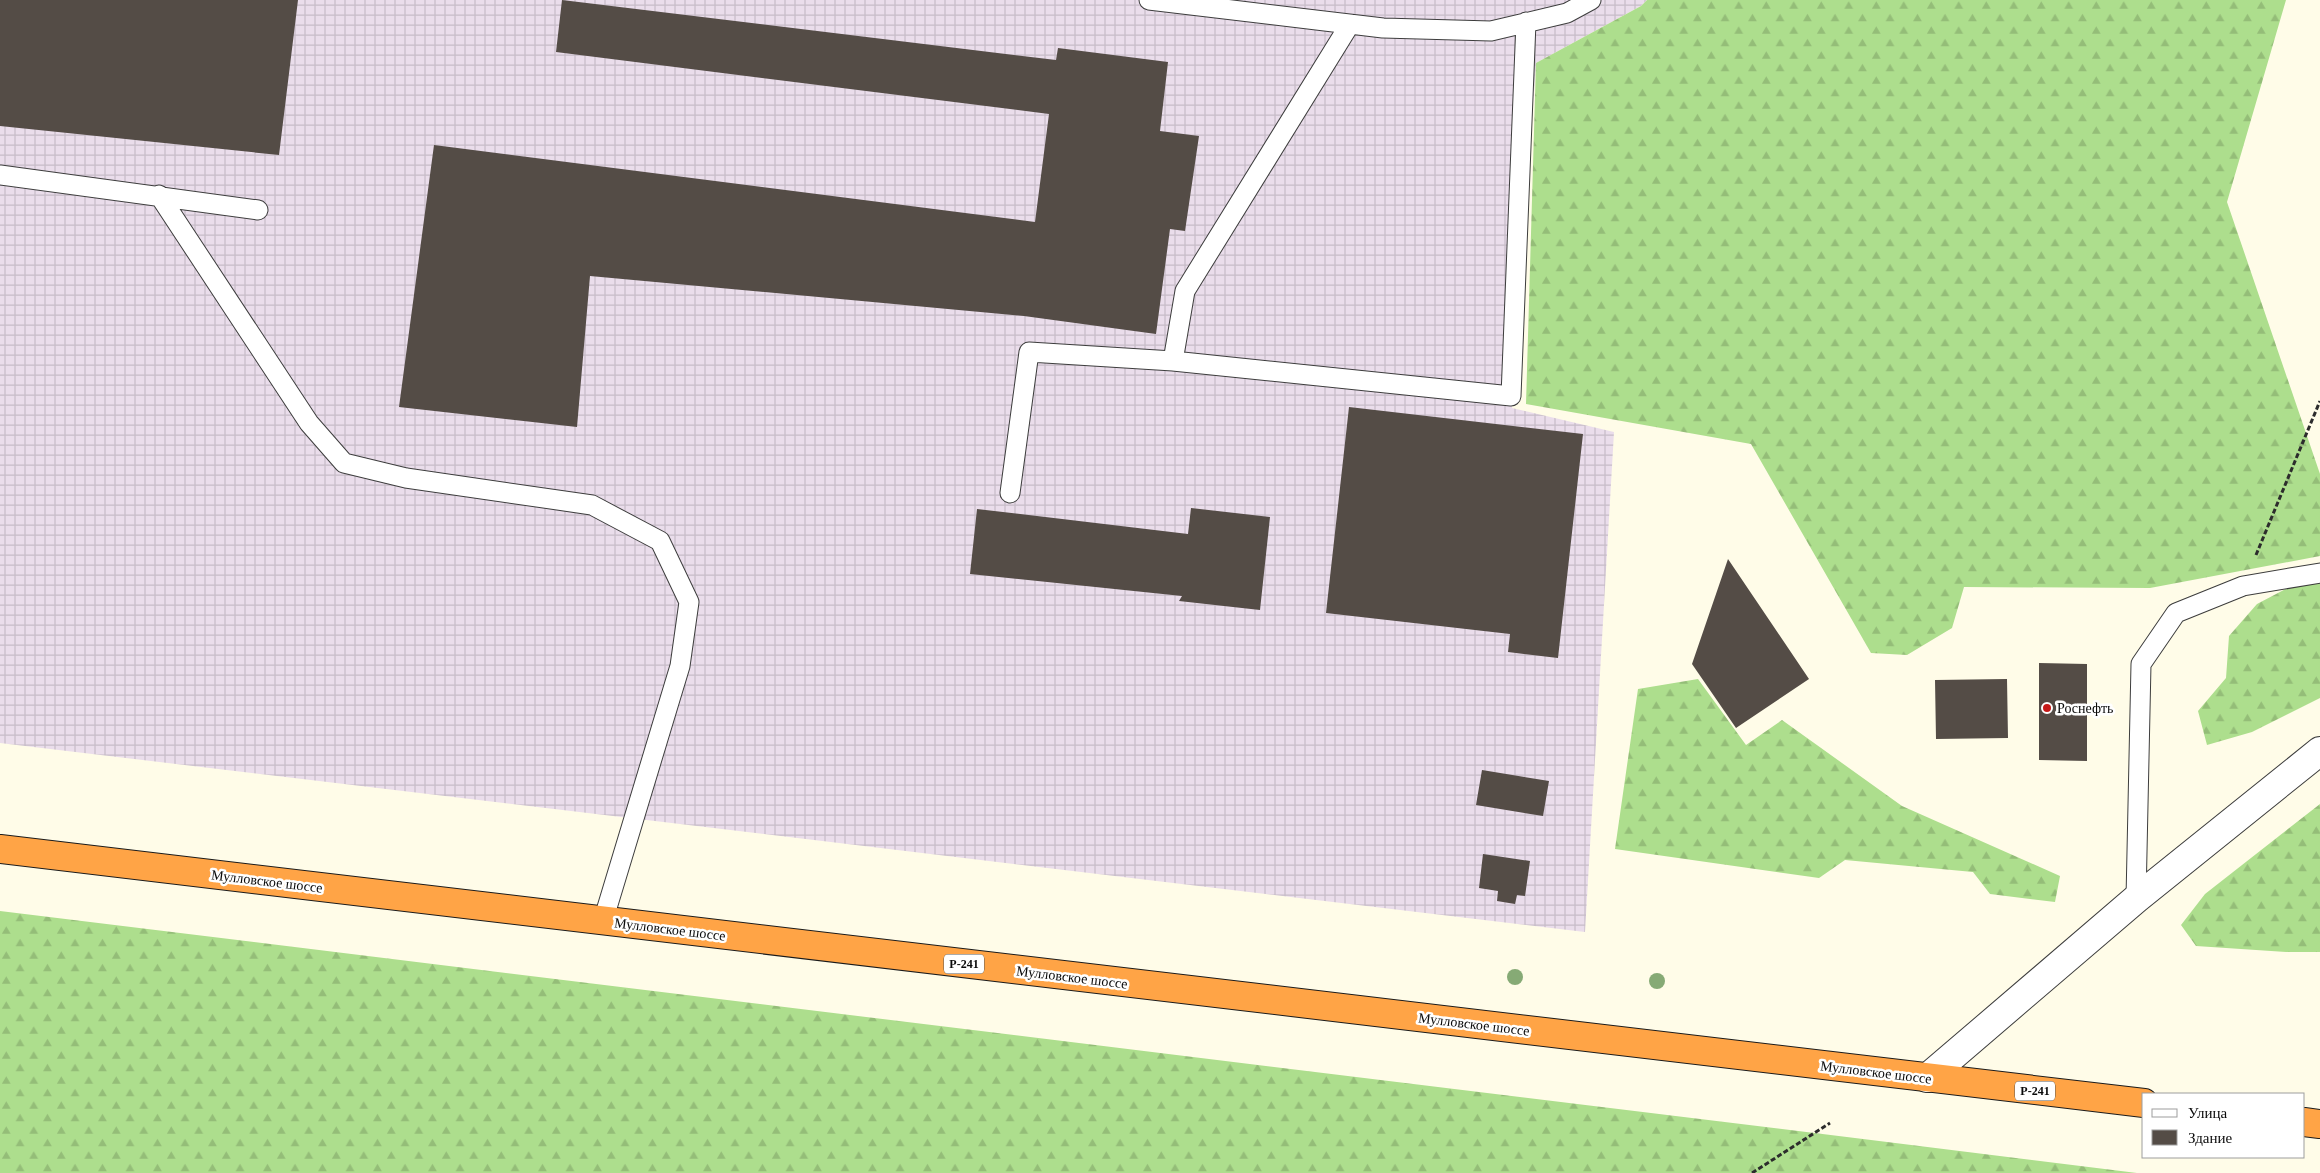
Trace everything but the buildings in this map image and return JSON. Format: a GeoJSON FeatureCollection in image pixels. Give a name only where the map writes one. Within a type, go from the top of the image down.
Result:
{"type":"FeatureCollection","features":[{"type":"Feature","properties":{"kind":"highway","name":"Мулловское шоссе"},"geometry":{"type":"LineString","coordinates":[[0,850],[2142,1103]]}},
{"type":"Feature","properties":{"kind":"highway"},"geometry":{"type":"LineString","coordinates":[[2305,1122],[2320,1124]]}},
{"type":"Feature","properties":{"kind":"street"},"geometry":{"type":"LineString","coordinates":[[1927,1078],[2136,899],[2320,751]]}},
{"type":"Feature","properties":{"kind":"lane"},"geometry":{"type":"LineString","coordinates":[[1149,0],[1383,28],[1491,31],[1567,13],[1591,0]]}},
{"type":"Feature","properties":{"kind":"lane"},"geometry":{"type":"LineString","coordinates":[[1010,493],[1029,352],[1173,361],[1512,396],[1526,22]]}},
{"type":"Feature","properties":{"kind":"lane"},"geometry":{"type":"LineString","coordinates":[[1173,361],[1184,291],[1350,24]]}},
{"type":"Feature","properties":{"kind":"lane"},"geometry":{"type":"LineString","coordinates":[[0,175],[258,210]]}},
{"type":"Feature","properties":{"kind":"lane"},"geometry":{"type":"LineString","coordinates":[[160,196],[309,423],[344,463],[406,478],[592,505],[660,541],[689,602],[680,666],[603,921]]}},
{"type":"Feature","properties":{"kind":"lane"},"geometry":{"type":"LineString","coordinates":[[2136,899],[2141,664],[2176,613],[2243,586],[2320,573]]}},
{"type":"Feature","properties":{"kind":"path"},"geometry":{"type":"LineString","coordinates":[[2243,586],[2320,401]]}},
{"type":"Feature","properties":{"kind":"path"},"geometry":{"type":"LineString","coordinates":[[1752,1173],[1830,1123]]}},
{"type":"Feature","properties":{"kind":"shaded area"},"geometry":{"type":"Polygon","coordinates":[[[0,0],[1647,0],[1641,6],[1536,63],[1512,408],[1614,432],[1585,932],[0,743],[0,0]]]}},
{"type":"Feature","properties":{"kind":"green space"},"geometry":{"type":"Polygon","coordinates":[[[1647,0],[2286,0],[2227,202],[2320,474],[2320,556],[2150,588],[1964,587],[1952,628],[1907,655],[1871,653],[1751,444],[1526,404],[1536,63],[1641,6],[1647,0]]]}},
{"type":"Feature","properties":{"kind":"green space"},"geometry":{"type":"Polygon","coordinates":[[[2320,580],[2320,698],[2252,732],[2207,745],[2198,711],[2226,678],[2229,636],[2257,604],[2299,582],[2320,580]]]}},
{"type":"Feature","properties":{"kind":"green space"},"geometry":{"type":"Polygon","coordinates":[[[1698,679],[1746,745],[1782,720],[1902,806],[2060,876],[2055,902],[1990,894],[1973,872],[1845,860],[1819,878],[1615,849],[1638,689],[1698,679]]]}},
{"type":"Feature","properties":{"kind":"green space"},"geometry":{"type":"Polygon","coordinates":[[[2320,804],[2320,952],[2286,952],[2196,946],[2181,925],[2205,894],[2320,804]]]}},
{"type":"Feature","properties":{"kind":"green space"},"geometry":{"type":"Polygon","coordinates":[[[0,911],[1863,1139],[2137,1173],[0,1173],[0,911]]]}},
{"type":"Feature","properties":{"kind":"place","name":"Роснефть"},"geometry":{"type":"Point","coordinates":[2047,708]}}]}
